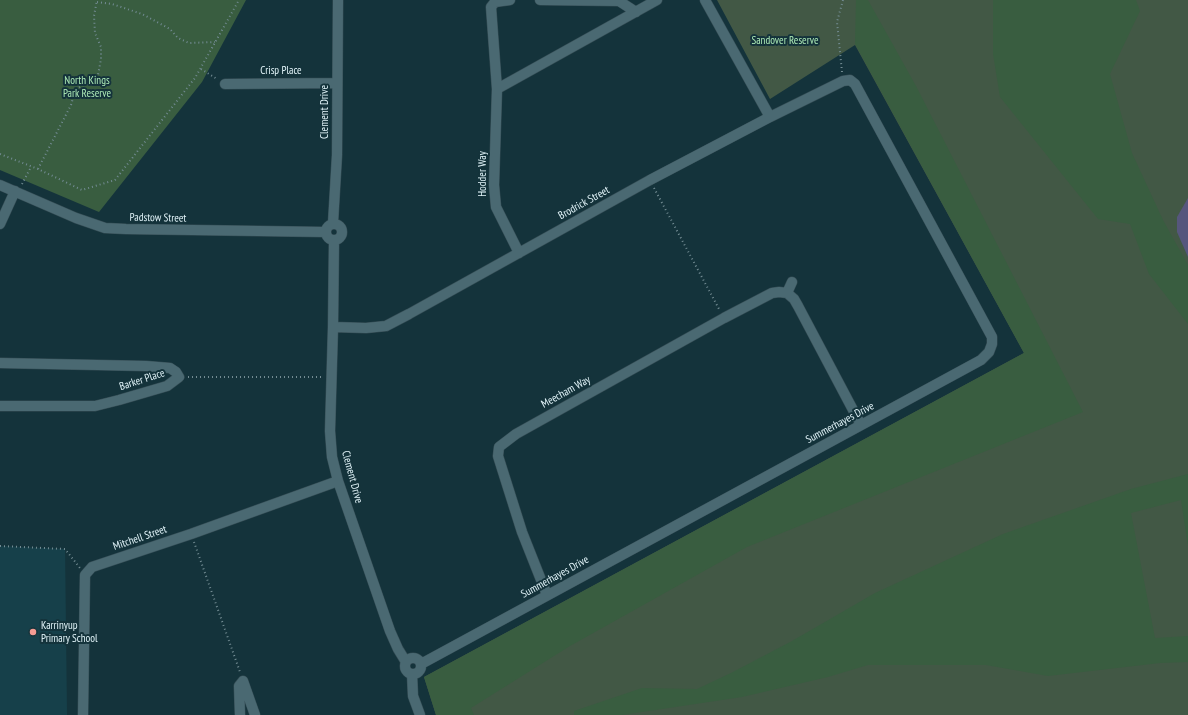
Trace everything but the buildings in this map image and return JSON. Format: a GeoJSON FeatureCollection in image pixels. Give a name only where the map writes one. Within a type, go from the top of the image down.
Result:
{"type":"FeatureCollection","features":[{"type":"Feature","properties":{"kind":"street","name":"Clement Drive"},"geometry":{"type":"LineString","coordinates":[[333,223],[337,155],[338,0]]}},
{"type":"Feature","properties":{"kind":"street","name":"Hodder Way"},"geometry":{"type":"LineString","coordinates":[[510,0],[495,2],[491,7],[497,89],[494,185],[496,207],[518,253]]}},
{"type":"Feature","properties":{"kind":"street"},"geometry":{"type":"LineString","coordinates":[[540,0],[619,1],[636,12]]}},
{"type":"Feature","properties":{"kind":"street"},"geometry":{"type":"LineString","coordinates":[[497,89],[657,0]]}},
{"type":"Feature","properties":{"kind":"street"},"geometry":{"type":"LineString","coordinates":[[705,0],[770,117]]}},
{"type":"Feature","properties":{"kind":"street","name":"Summerhayes Drive"},"geometry":{"type":"LineString","coordinates":[[421,664],[980,360],[989,352],[992,344],[992,337],[855,84],[850,80],[843,81]]}},
{"type":"Feature","properties":{"kind":"street","name":"Brodrick Street"},"geometry":{"type":"LineString","coordinates":[[333,327],[366,328],[386,326],[650,180],[770,117],[843,81]]}},
{"type":"Feature","properties":{"kind":"street","name":"Crisp Place"},"geometry":{"type":"LineString","coordinates":[[225,84],[337,83]]}},
{"type":"Feature","properties":{"kind":"street","name":"Padstow Street"},"geometry":{"type":"LineString","coordinates":[[0,185],[76,218],[105,228],[325,232]]}},
{"type":"Feature","properties":{"kind":"street"},"geometry":{"type":"LineString","coordinates":[[0,224],[16,192]]}},
{"type":"Feature","properties":{"kind":"street"},"geometry":{"type":"LineString","coordinates":[[333,223],[338,225],[342,231],[340,238],[334,240],[328,238],[325,232],[326,227],[333,223]]}},
{"type":"Feature","properties":{"kind":"street","name":"Clement Drive"},"geometry":{"type":"LineString","coordinates":[[334,240],[332,457],[338,481],[390,631],[406,662]]}},
{"type":"Feature","properties":{"kind":"street"},"geometry":{"type":"LineString","coordinates":[[792,282],[787,293],[794,298],[861,425]]}},
{"type":"Feature","properties":{"kind":"street","name":"Meecham Way"},"geometry":{"type":"LineString","coordinates":[[547,596],[517,517],[498,456],[499,447],[516,434],[724,318],[772,293],[787,293]]}},
{"type":"Feature","properties":{"kind":"street","name":"Barker Place"},"geometry":{"type":"LineString","coordinates":[[0,363],[146,366],[170,368],[176,372],[179,378],[167,386],[95,406],[0,406]]}},
{"type":"Feature","properties":{"kind":"street","name":"Mitchell Street"},"geometry":{"type":"LineString","coordinates":[[85,575],[92,567],[191,534],[338,481]]}},
{"type":"Feature","properties":{"kind":"street"},"geometry":{"type":"LineString","coordinates":[[83,715],[85,575]]}},
{"type":"Feature","properties":{"kind":"street"},"geometry":{"type":"LineString","coordinates":[[410,658],[419,660],[421,664],[420,670],[417,674],[408,672],[405,668],[406,662],[410,658]]}},
{"type":"Feature","properties":{"kind":"street"},"geometry":{"type":"LineString","coordinates":[[412,674],[413,696],[420,715]]}},
{"type":"Feature","properties":{"kind":"street"},"geometry":{"type":"LineString","coordinates":[[240,715],[239,686],[243,680]]}},
{"type":"Feature","properties":{"kind":"street"},"geometry":{"type":"LineString","coordinates":[[243,680],[255,715]]}},
{"type":"Feature","properties":{"kind":"path"},"geometry":{"type":"LineString","coordinates":[[0,154],[38,169],[82,190],[115,180],[195,78],[239,0]]}},
{"type":"Feature","properties":{"kind":"path"},"geometry":{"type":"LineString","coordinates":[[843,0],[837,22],[843,81]]}},
{"type":"Feature","properties":{"kind":"path"},"geometry":{"type":"LineString","coordinates":[[38,169],[71,105],[75,91],[81,86],[90,83],[98,75],[101,59],[101,47],[95,33],[94,16],[97,1],[112,4],[142,14],[170,29],[178,38],[190,43],[216,42]]}},
{"type":"Feature","properties":{"kind":"path"},"geometry":{"type":"LineString","coordinates":[[200,69],[225,84]]}},
{"type":"Feature","properties":{"kind":"path"},"geometry":{"type":"LineString","coordinates":[[16,192],[31,166]]}},
{"type":"Feature","properties":{"kind":"path"},"geometry":{"type":"LineString","coordinates":[[650,180],[724,318]]}},
{"type":"Feature","properties":{"kind":"path"},"geometry":{"type":"LineString","coordinates":[[179,378],[332,376]]}},
{"type":"Feature","properties":{"kind":"path"},"geometry":{"type":"LineString","coordinates":[[191,534],[243,680]]}},
{"type":"Feature","properties":{"kind":"path"},"geometry":{"type":"LineString","coordinates":[[0,546],[65,549],[85,575]]}},
{"type":"Feature","properties":{"kind":"shaded area"},"geometry":{"type":"Polygon","coordinates":[[[1188,198],[1188,257],[1177,232],[1177,217],[1188,198]]]}},
{"type":"Feature","properties":{"kind":"shaded area","name":"Karrinyup Primary School"},"geometry":{"type":"Polygon","coordinates":[[[0,546],[65,549],[67,715],[0,715],[0,546]]]}},
{"type":"Feature","properties":{"kind":"green space","name":"North Kings Park Reserve"},"geometry":{"type":"Polygon","coordinates":[[[0,0],[246,0],[202,82],[99,212],[0,170],[0,0]]]}},
{"type":"Feature","properties":{"kind":"green space","name":"Sandover Reserve"},"geometry":{"type":"Polygon","coordinates":[[[717,0],[1188,0],[1188,715],[436,715],[424,677],[1024,353],[855,45],[770,99],[717,0]]]}},
{"type":"Feature","properties":{"kind":"green space"},"geometry":{"type":"Polygon","coordinates":[[[856,0],[868,0],[916,86],[1083,412],[747,547],[570,646],[471,708],[474,715],[436,715],[424,677],[1024,353],[855,44],[856,0]]]}},
{"type":"Feature","properties":{"kind":"green space"},"geometry":{"type":"Polygon","coordinates":[[[993,0],[1136,0],[1140,11],[1110,74],[1132,153],[1163,220],[1188,265],[1188,324],[1149,274],[1130,224],[1098,219],[1000,97],[993,54],[993,0]]]}},
{"type":"Feature","properties":{"kind":"green space"},"geometry":{"type":"Polygon","coordinates":[[[1188,474],[1188,546],[1181,500],[1131,513],[1155,638],[1188,636],[1188,662],[1160,663],[1048,676],[986,665],[868,665],[828,677],[742,697],[622,715],[574,715],[574,711],[642,688],[697,689],[792,641],[875,593],[1003,534],[1131,489],[1188,474]]]}},
{"type":"Feature","properties":{"kind":"place","name":"Karrinyup Primary School"},"geometry":{"type":"Point","coordinates":[33,632]}}]}
